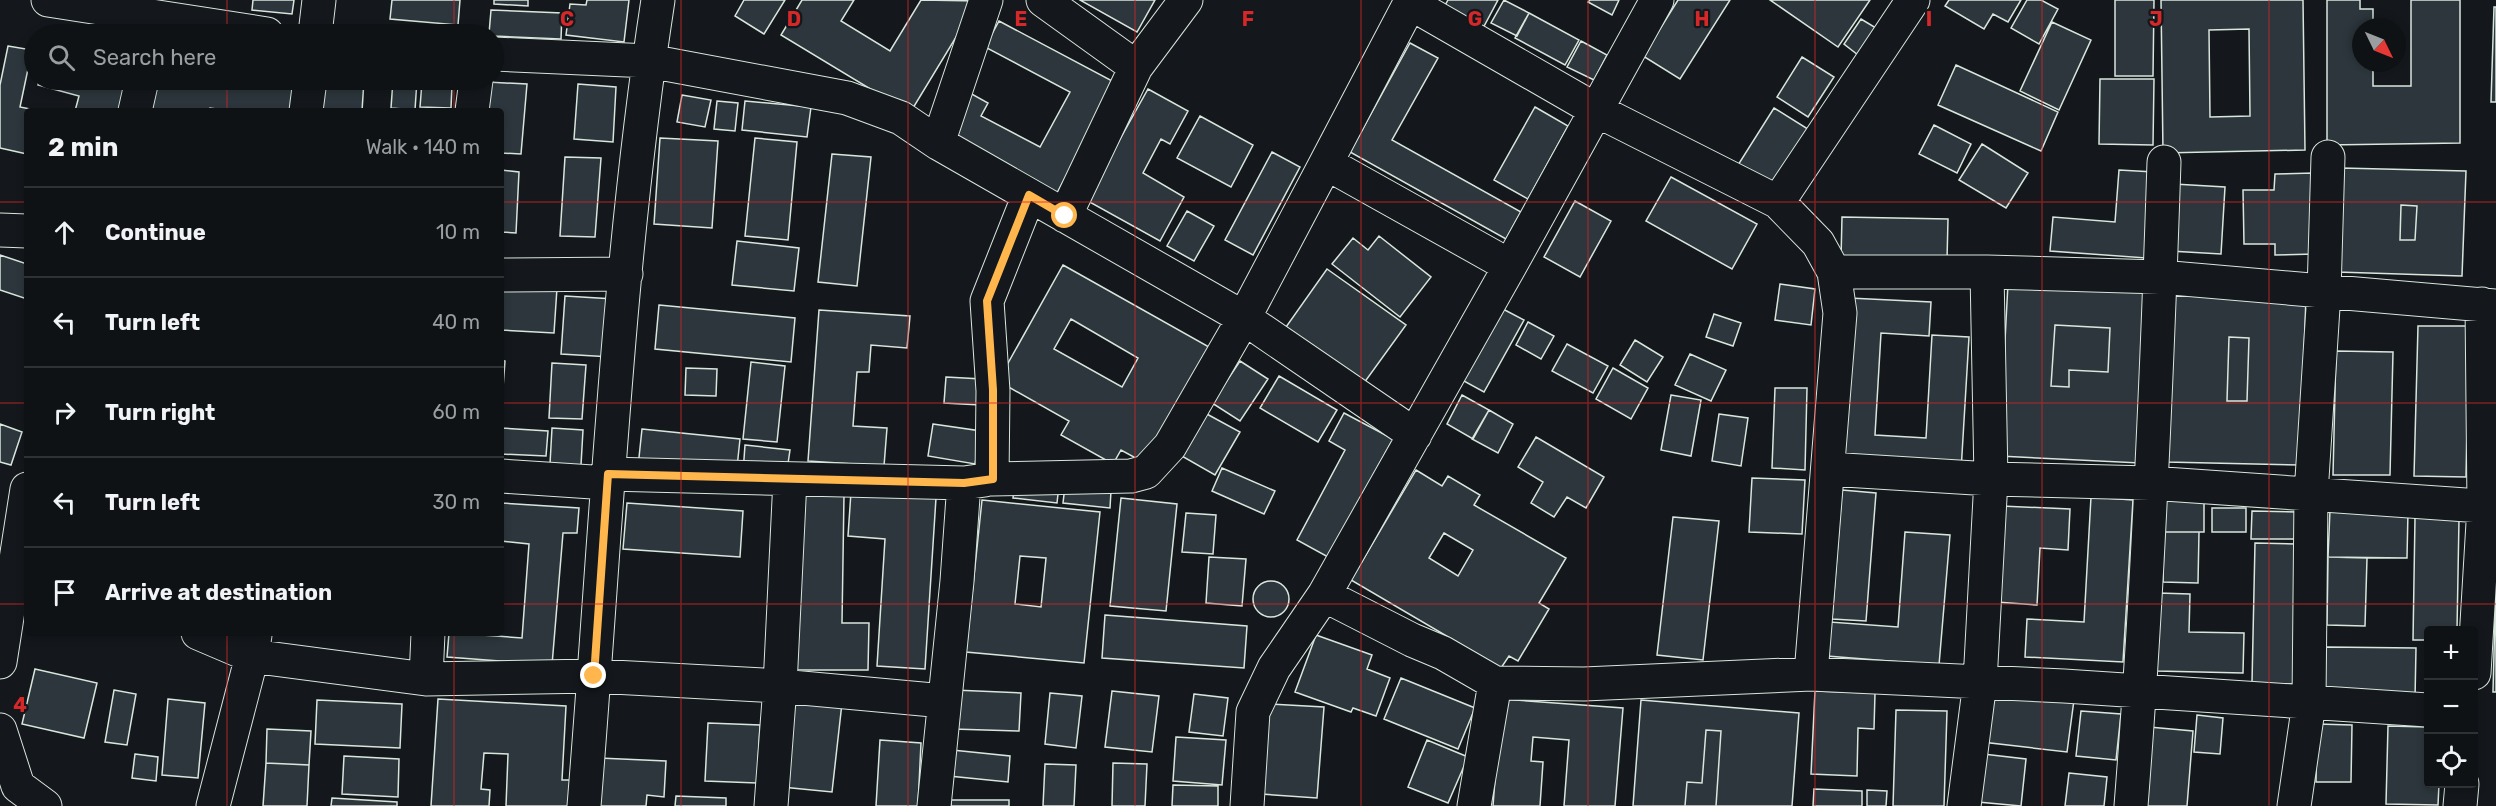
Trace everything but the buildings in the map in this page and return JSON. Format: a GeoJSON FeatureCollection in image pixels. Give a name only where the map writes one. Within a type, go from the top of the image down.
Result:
{"type":"FeatureCollection","features":[{"type":"Feature","properties":{"kind":"street"},"geometry":{"type":"LineString","coordinates":[[48,0],[198,24]]}},
{"type":"Feature","properties":{"kind":"street"},"geometry":{"type":"LineString","coordinates":[[316,24],[319,0]]}},
{"type":"Feature","properties":{"kind":"street"},"geometry":{"type":"LineString","coordinates":[[584,806],[608,479],[626,274],[649,61],[658,0]]}},
{"type":"Feature","properties":{"kind":"street"},"geometry":{"type":"LineString","coordinates":[[938,142],[986,0]]}},
{"type":"Feature","properties":{"kind":"street"},"geometry":{"type":"LineString","coordinates":[[1043,0],[1136,66]]}},
{"type":"Feature","properties":{"kind":"street"},"geometry":{"type":"LineString","coordinates":[[1065,216],[1136,66],[1186,0]]}},
{"type":"Feature","properties":{"kind":"street"},"geometry":{"type":"LineString","coordinates":[[1248,806],[1254,712],[1274,668],[1324,595],[1657,0]]}},
{"type":"Feature","properties":{"kind":"street"},"geometry":{"type":"LineString","coordinates":[[1778,202],[1913,0]]}},
{"type":"Feature","properties":{"kind":"street"},"geometry":{"type":"LineString","coordinates":[[504,476],[608,479],[978,481],[1131,476],[1146,472],[1170,446],[1244,318],[1409,1],[1596,110],[1778,202],[1818,243],[1834,272],[1840,313],[1811,674]]}},
{"type":"Feature","properties":{"kind":"street"},"geometry":{"type":"LineString","coordinates":[[504,54],[649,61],[847,98],[901,118],[938,142],[1244,318],[1415,435]]}},
{"type":"Feature","properties":{"kind":"street"},"geometry":{"type":"LineString","coordinates":[[136,108],[140,90]]}},
{"type":"Feature","properties":{"kind":"street"},"geometry":{"type":"LineString","coordinates":[[306,108],[309,90]]}},
{"type":"Feature","properties":{"kind":"street"},"geometry":{"type":"LineString","coordinates":[[472,108],[475,90]]}},
{"type":"Feature","properties":{"kind":"street"},"geometry":{"type":"LineString","coordinates":[[2294,806],[2309,703],[2311,494],[2324,292],[2328,157]]}},
{"type":"Feature","properties":{"kind":"street"},"geometry":{"type":"LineString","coordinates":[[2131,806],[2140,693],[2164,162]]}},
{"type":"Feature","properties":{"kind":"street"},"geometry":{"type":"LineString","coordinates":[[1326,164],[1510,266]]}},
{"type":"Feature","properties":{"kind":"street"},"geometry":{"type":"LineString","coordinates":[[934,806],[957,581],[978,481],[993,390],[987,301],[1029,195]]}},
{"type":"Feature","properties":{"kind":"street"},"geometry":{"type":"LineString","coordinates":[[0,230],[24,231]]}},
{"type":"Feature","properties":{"kind":"street"},"geometry":{"type":"LineString","coordinates":[[1834,272],[1987,272],[2160,277],[2489,305],[2490,507],[2478,632]]}},
{"type":"Feature","properties":{"kind":"street"},"geometry":{"type":"LineString","coordinates":[[1964,806],[1980,682],[1991,479],[1987,272]]}},
{"type":"Feature","properties":{"kind":"street"},"geometry":{"type":"LineString","coordinates":[[504,275],[626,274]]}},
{"type":"Feature","properties":{"kind":"street"},"geometry":{"type":"LineString","coordinates":[[1828,469],[1991,479],[2150,483],[2490,507]]}},
{"type":"Feature","properties":{"kind":"street"},"geometry":{"type":"LineString","coordinates":[[771,806],[780,686],[790,479]]}},
{"type":"Feature","properties":{"kind":"street"},"geometry":{"type":"LineString","coordinates":[[0,662],[22,558],[17,490]]}},
{"type":"Feature","properties":{"kind":"street"},"geometry":{"type":"LineString","coordinates":[[1324,595],[1412,640],[1443,653],[1495,683],[1584,684],[1811,674],[2064,686],[2140,693],[2424,710]]}},
{"type":"Feature","properties":{"kind":"street"},"geometry":{"type":"LineString","coordinates":[[212,636],[426,679],[594,676],[780,686],[944,701]]}},
{"type":"Feature","properties":{"kind":"street"},"geometry":{"type":"LineString","coordinates":[[426,679],[428,636]]}},
{"type":"Feature","properties":{"kind":"street"},"geometry":{"type":"LineString","coordinates":[[213,806],[254,645]]}},
{"type":"Feature","properties":{"kind":"street"},"geometry":{"type":"LineString","coordinates":[[1474,806],[1495,683]]}},
{"type":"Feature","properties":{"kind":"street"},"geometry":{"type":"LineString","coordinates":[[0,730],[18,786],[45,806]]}},
{"type":"Feature","properties":{"kind":"street"},"geometry":{"type":"LineString","coordinates":[[2460,806],[2462,788]]}},
{"type":"Feature","properties":{"kind":"route"},"geometry":{"type":"LineString","coordinates":[[594,676],[608,474],[964,483],[993,479],[993,390],[987,301],[1029,195],[1065,216]]}}]}
